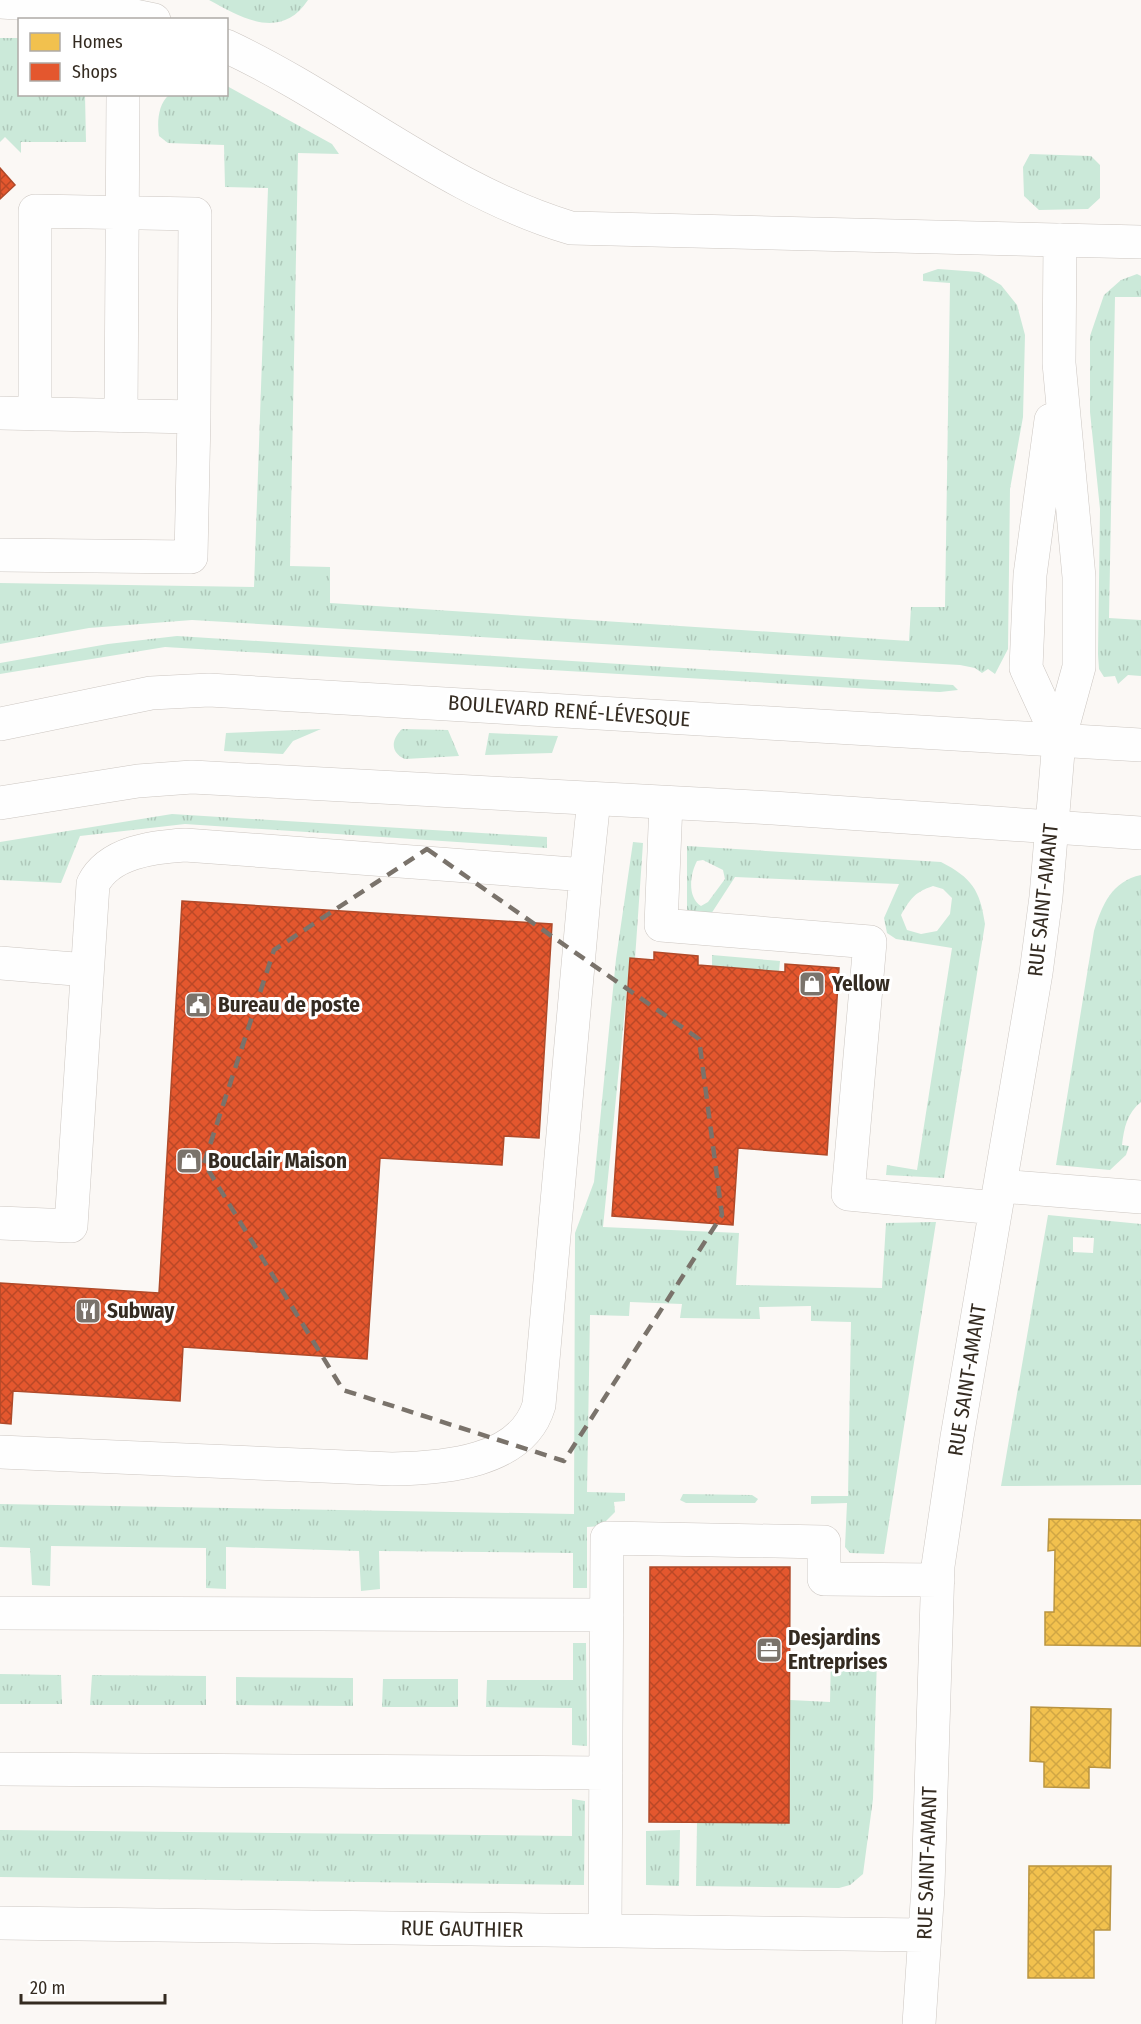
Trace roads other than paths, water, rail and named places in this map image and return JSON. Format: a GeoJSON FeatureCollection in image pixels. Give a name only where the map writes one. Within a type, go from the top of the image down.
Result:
{"type":"FeatureCollection","features":[{"type":"Feature","properties":{"kind":"main road"},"geometry":{"type":"LineString","coordinates":[[0,2],[138,18]]}},
{"type":"Feature","properties":{"kind":"main road"},"geometry":{"type":"LineString","coordinates":[[228,47],[268,65],[477,190],[538,218],[571,228],[1141,242]]}},
{"type":"Feature","properties":{"kind":"main road"},"geometry":{"type":"LineString","coordinates":[[122,416],[123,96]]}},
{"type":"Feature","properties":{"kind":"main road"},"geometry":{"type":"LineString","coordinates":[[0,555],[191,557],[195,214],[35,211],[35,414]]}},
{"type":"Feature","properties":{"kind":"main road"},"geometry":{"type":"LineString","coordinates":[[1059,740],[1026,668],[1030,575],[1059,363],[1060,240]]}},
{"type":"Feature","properties":{"kind":"main road","name":"RUE SAINT-AMANT"},"geometry":{"type":"LineString","coordinates":[[919,2024],[938,1580],[957,1437],[1036,973],[1059,740],[1078,667],[1079,588],[1059,363]]}},
{"type":"Feature","properties":{"kind":"main road"},"geometry":{"type":"LineString","coordinates":[[0,413],[194,417]]}},
{"type":"Feature","properties":{"kind":"main road","name":"BOULEVARD RENÉ-LÉVESQUE"},"geometry":{"type":"LineString","coordinates":[[0,724],[151,693],[209,690],[1141,744]]}},
{"type":"Feature","properties":{"kind":"main road"},"geometry":{"type":"LineString","coordinates":[[0,803],[138,781],[192,777],[666,803],[1141,833]]}},
{"type":"Feature","properties":{"kind":"main road"},"geometry":{"type":"LineString","coordinates":[[0,1452],[392,1469],[428,1468],[459,1464],[488,1454],[525,1431],[534,1421],[539,1405],[594,799]]}},
{"type":"Feature","properties":{"kind":"main road"},"geometry":{"type":"LineString","coordinates":[[666,803],[661,925],[870,942],[848,1194],[1141,1197]]}},
{"type":"Feature","properties":{"kind":"main road"},"geometry":{"type":"LineString","coordinates":[[0,1223],[71,1226],[93,884],[98,875],[124,856],[150,848],[186,845],[586,875]]}},
{"type":"Feature","properties":{"kind":"main road"},"geometry":{"type":"LineString","coordinates":[[0,963],[87,970]]}},
{"type":"Feature","properties":{"kind":"main road"},"geometry":{"type":"LineString","coordinates":[[605,1930],[607,1538],[824,1542],[824,1579],[938,1580]]}},
{"type":"Feature","properties":{"kind":"main road"},"geometry":{"type":"LineString","coordinates":[[0,1613],[607,1615]]}},
{"type":"Feature","properties":{"kind":"main road"},"geometry":{"type":"LineString","coordinates":[[0,1769],[606,1773]]}},
{"type":"Feature","properties":{"kind":"main road","name":"RUE GAUTHIER"},"geometry":{"type":"LineString","coordinates":[[0,1923],[924,1935]]}},
{"type":"Feature","properties":{"kind":"place","name":"Yellow"},"geometry":{"type":"Point","coordinates":[812,984]}},
{"type":"Feature","properties":{"kind":"place","name":"Bureau de poste"},"geometry":{"type":"Point","coordinates":[198,1005]}},
{"type":"Feature","properties":{"kind":"place","name":"Bouclair Maison"},"geometry":{"type":"Point","coordinates":[189,1161]}},
{"type":"Feature","properties":{"kind":"place","name":"Subway"},"geometry":{"type":"Point","coordinates":[88,1311]}},
{"type":"Feature","properties":{"kind":"place","name":"Desjardins Entreprises"},"geometry":{"type":"Point","coordinates":[769,1650]}}]}
